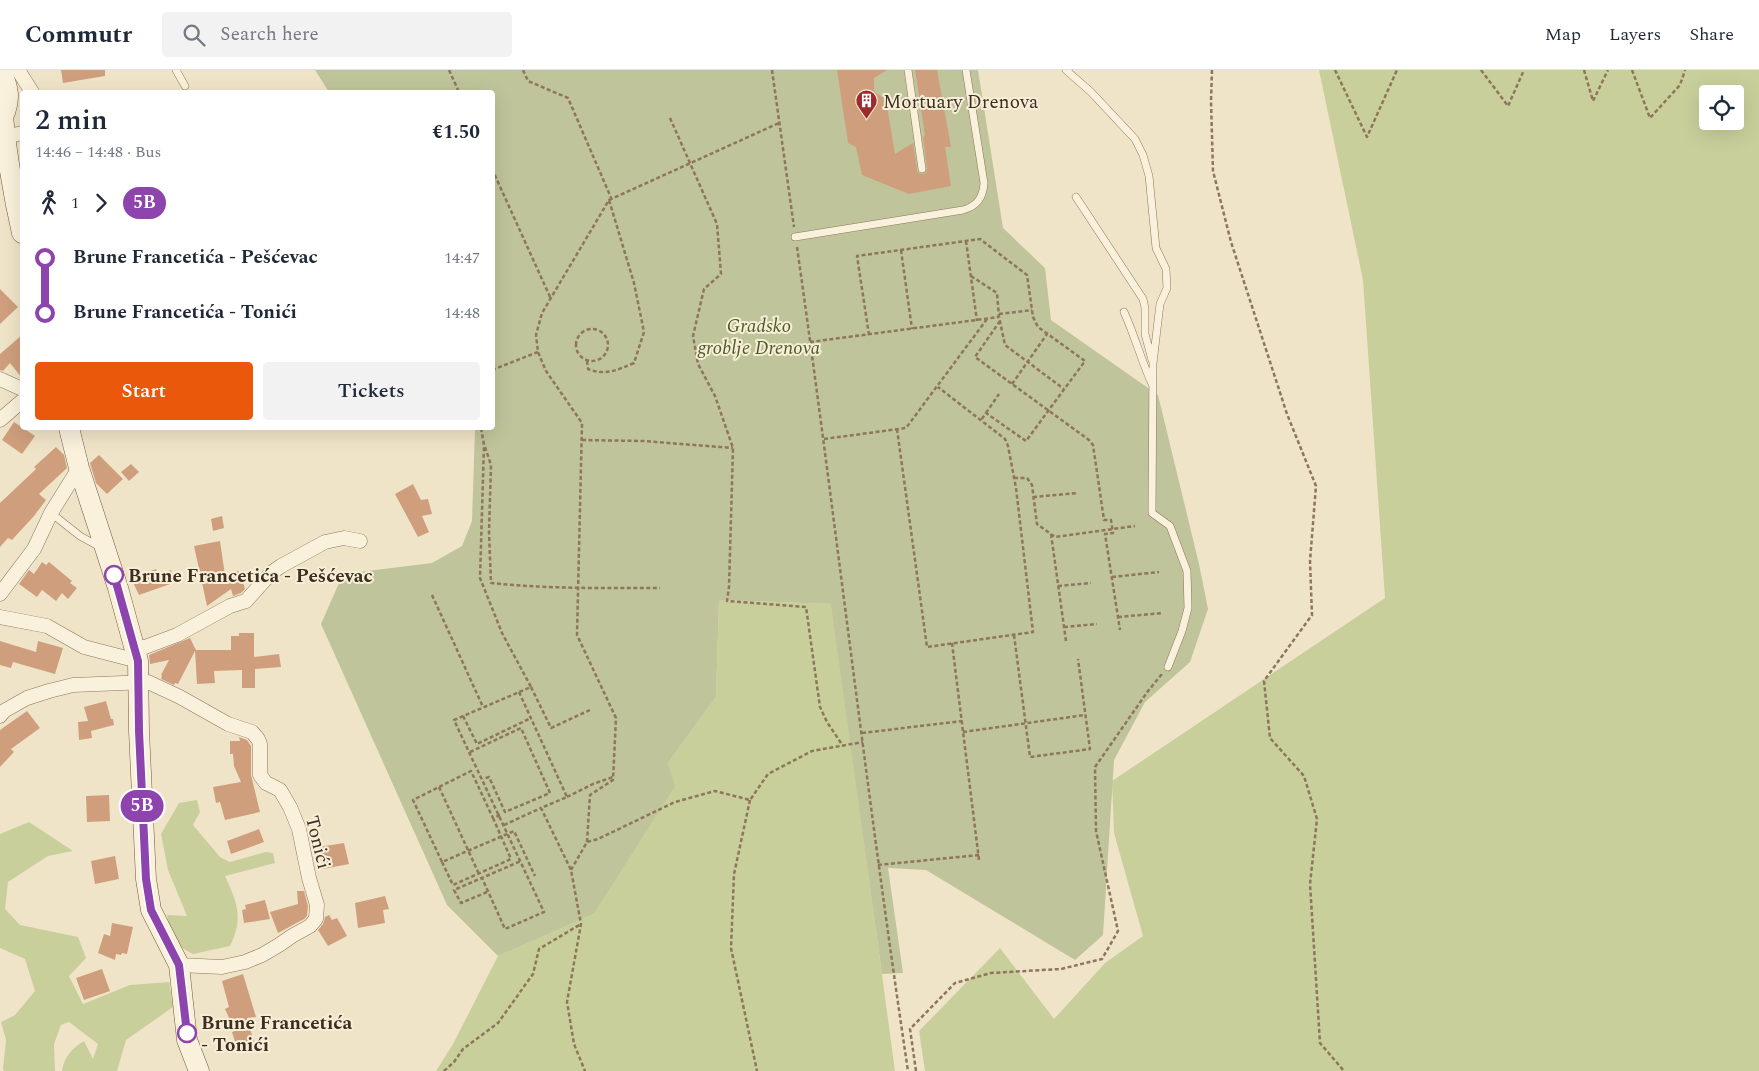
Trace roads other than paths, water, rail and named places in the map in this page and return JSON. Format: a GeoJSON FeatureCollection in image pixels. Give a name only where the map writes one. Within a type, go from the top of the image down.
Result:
{"type":"FeatureCollection","features":[{"type":"Feature","properties":{"kind":"street"},"geometry":{"type":"LineString","coordinates":[[0,70],[7,83],[9,96],[7,108],[2,114],[14,135],[13,197],[20,225]]}},
{"type":"Feature","properties":{"kind":"street"},"geometry":{"type":"LineString","coordinates":[[18,70],[31,90]]}},
{"type":"Feature","properties":{"kind":"street"},"geometry":{"type":"LineString","coordinates":[[0,378],[20,388]]}},
{"type":"Feature","properties":{"kind":"street"},"geometry":{"type":"LineString","coordinates":[[0,420],[20,404]]}},
{"type":"Feature","properties":{"kind":"street"},"geometry":{"type":"LineString","coordinates":[[70,430],[79,468],[106,550],[136,655],[139,683],[139,731],[146,879],[151,910],[179,965],[193,1067]]}},
{"type":"Feature","properties":{"kind":"street"},"geometry":{"type":"LineString","coordinates":[[0,594],[34,549],[51,513],[79,468]]}},
{"type":"Feature","properties":{"kind":"street"},"geometry":{"type":"LineString","coordinates":[[136,655],[145,647],[177,635],[230,606],[246,601],[271,573],[325,542],[344,538],[360,541]]}},
{"type":"Feature","properties":{"kind":"street"},"geometry":{"type":"LineString","coordinates":[[0,617],[47,626],[84,647],[136,655]]}},
{"type":"Feature","properties":{"kind":"street","name":"Tonići"},"geometry":{"type":"LineString","coordinates":[[139,683],[148,682],[180,697],[228,724],[252,732],[258,739],[260,744],[260,775],[266,783],[280,790],[290,807],[299,829],[309,878],[317,905],[316,919],[310,926],[262,955],[245,962],[222,967],[179,965]]}},
{"type":"Feature","properties":{"kind":"street"},"geometry":{"type":"LineString","coordinates":[[0,716],[4,711],[27,698],[73,685],[139,683]]}},
{"type":"Feature","properties":{"kind":"lane"},"geometry":{"type":"LineString","coordinates":[[176,70],[184,86]]}},
{"type":"Feature","properties":{"kind":"lane"},"geometry":{"type":"LineString","coordinates":[[908,70],[922,168]]}},
{"type":"Feature","properties":{"kind":"lane"},"geometry":{"type":"LineString","coordinates":[[795,237],[963,210],[977,203],[983,194],[984,183],[966,70]]}},
{"type":"Feature","properties":{"kind":"lane"},"geometry":{"type":"LineString","coordinates":[[1066,70],[1092,92],[1127,128],[1135,139],[1143,155],[1149,176],[1156,248],[1166,269],[1167,288],[1160,304],[1153,363],[1152,513],[1170,526],[1187,571],[1188,608],[1182,631],[1168,667]]}},
{"type":"Feature","properties":{"kind":"lane"},"geometry":{"type":"LineString","coordinates":[[1076,196],[1143,299],[1145,334],[1153,363]]}},
{"type":"Feature","properties":{"kind":"lane"},"geometry":{"type":"LineString","coordinates":[[1124,312],[1153,386]]}},
{"type":"Feature","properties":{"kind":"lane"},"geometry":{"type":"LineString","coordinates":[[51,513],[80,536],[106,550]]}},
{"type":"Feature","properties":{"kind":"place","name":"Mortuary Drenova"},"geometry":{"type":"Point","coordinates":[867,120]}},
{"type":"Feature","properties":{"kind":"place","name":"Brune Francetića - Pešćevac"},"geometry":{"type":"Point","coordinates":[114,575]}},
{"type":"Feature","properties":{"kind":"place","name":"Brune Francetića - Tonići"},"geometry":{"type":"Point","coordinates":[187,1033]}},
{"type":"Feature","properties":{"kind":"park label","name":"Gradsko groblje Drenova"},"geometry":{"type":"Point","coordinates":[759,336]}}]}
